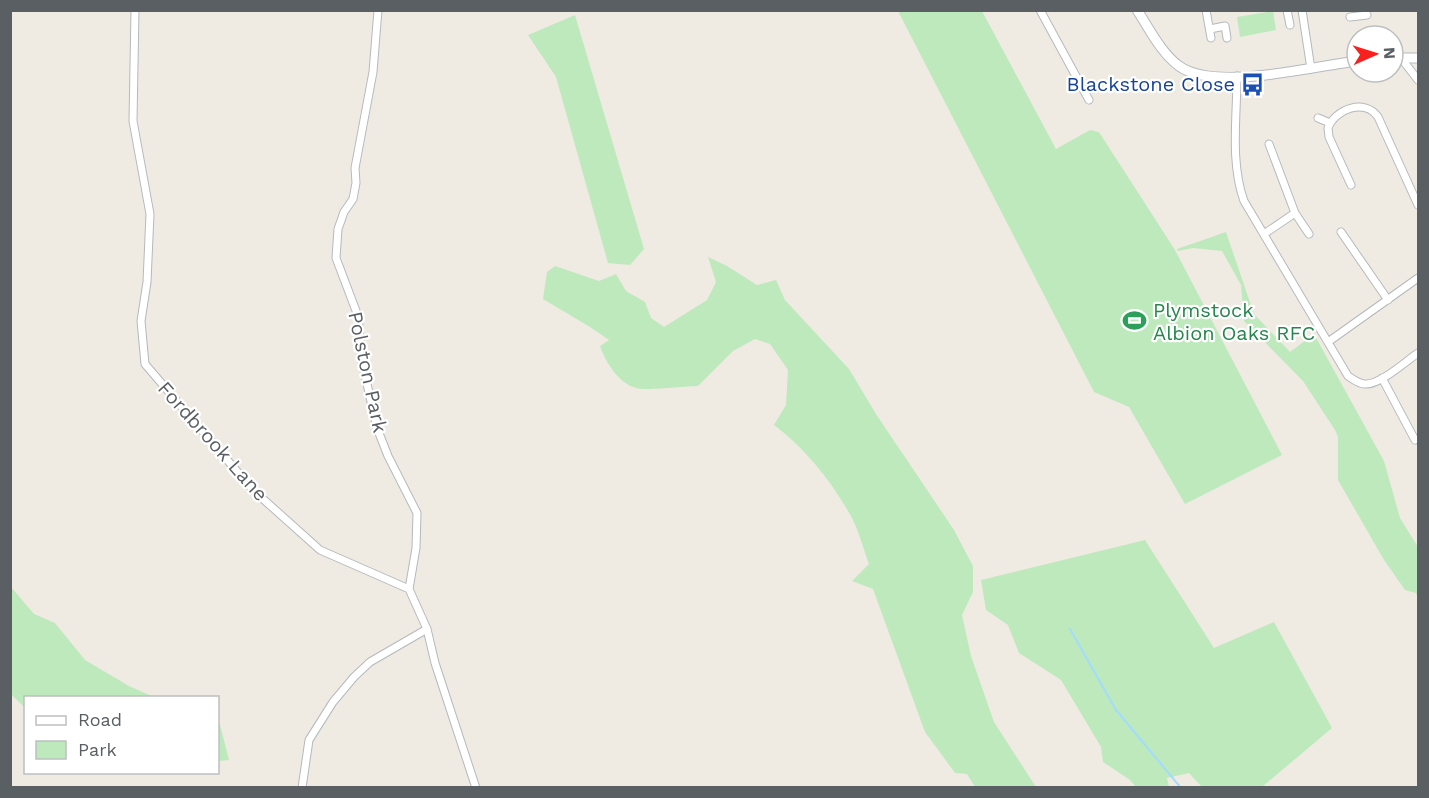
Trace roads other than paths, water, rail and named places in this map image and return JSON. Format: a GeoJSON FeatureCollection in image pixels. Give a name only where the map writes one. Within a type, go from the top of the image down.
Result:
{"type":"FeatureCollection","features":[{"type":"Feature","properties":{"kind":"street","name":"Fordbrook Lane"},"geometry":{"type":"LineString","coordinates":[[135,10],[133,121],[150,214],[147,282],[141,321],[145,364],[253,490],[320,550],[409,590]]}},
{"type":"Feature","properties":{"kind":"street","name":"Polston Park"},"geometry":{"type":"LineString","coordinates":[[378,10],[373,72],[355,168],[356,183],[353,199],[344,212],[338,229],[336,258],[358,316],[362,362],[377,428],[388,456],[417,513],[416,548],[409,590]]}},
{"type":"Feature","properties":{"kind":"street"},"geometry":{"type":"LineString","coordinates":[[1040,10],[1089,100]]}},
{"type":"Feature","properties":{"kind":"street"},"geometry":{"type":"LineString","coordinates":[[1137,10],[1177,65],[1202,75],[1238,76],[1345,63]]}},
{"type":"Feature","properties":{"kind":"street"},"geometry":{"type":"LineString","coordinates":[[1206,10],[1211,38]]}},
{"type":"Feature","properties":{"kind":"street"},"geometry":{"type":"LineString","coordinates":[[1287,10],[1290,24]]}},
{"type":"Feature","properties":{"kind":"street"},"geometry":{"type":"LineString","coordinates":[[1302,10],[1311,69]]}},
{"type":"Feature","properties":{"kind":"street"},"geometry":{"type":"LineString","coordinates":[[1350,17],[1359,13],[1367,15]]}},
{"type":"Feature","properties":{"kind":"street"},"geometry":{"type":"LineString","coordinates":[[1210,29],[1224,26],[1227,38]]}},
{"type":"Feature","properties":{"kind":"street"},"geometry":{"type":"LineString","coordinates":[[1405,66],[1419,80]]}},
{"type":"Feature","properties":{"kind":"street"},"geometry":{"type":"LineString","coordinates":[[1238,76],[1236,150],[1240,188],[1244,201],[1348,376],[1356,382],[1366,384],[1382,378],[1419,353]]}},
{"type":"Feature","properties":{"kind":"street"},"geometry":{"type":"LineString","coordinates":[[1351,185],[1350,174],[1329,137],[1328,128],[1335,116],[1365,106],[1373,110],[1415,204]]}},
{"type":"Feature","properties":{"kind":"street"},"geometry":{"type":"LineString","coordinates":[[1318,118],[1330,123]]}},
{"type":"Feature","properties":{"kind":"street"},"geometry":{"type":"LineString","coordinates":[[1269,144],[1295,213],[1308,234]]}},
{"type":"Feature","properties":{"kind":"street"},"geometry":{"type":"LineString","coordinates":[[1272,174],[1279,171]]}},
{"type":"Feature","properties":{"kind":"street"},"geometry":{"type":"LineString","coordinates":[[1264,234],[1295,213]]}},
{"type":"Feature","properties":{"kind":"street"},"geometry":{"type":"LineString","coordinates":[[1341,232],[1388,300]]}},
{"type":"Feature","properties":{"kind":"street"},"geometry":{"type":"LineString","coordinates":[[1347,242],[1354,237]]}},
{"type":"Feature","properties":{"kind":"street"},"geometry":{"type":"LineString","coordinates":[[1328,342],[1419,278]]}},
{"type":"Feature","properties":{"kind":"street"},"geometry":{"type":"LineString","coordinates":[[1382,378],[1415,440]]}},
{"type":"Feature","properties":{"kind":"street"},"geometry":{"type":"LineString","coordinates":[[1410,433],[1418,428]]}},
{"type":"Feature","properties":{"kind":"street"},"geometry":{"type":"LineString","coordinates":[[409,590],[427,629],[435,663],[476,788]]}},
{"type":"Feature","properties":{"kind":"street"},"geometry":{"type":"LineString","coordinates":[[302,788],[309,740],[333,702],[370,662],[427,629]]}},
{"type":"Feature","properties":{"kind":"waterway"},"geometry":{"type":"LineString","coordinates":[[1070,629],[1116,710],[1181,788]]}},
{"type":"Feature","properties":{"kind":"place","name":"Blackstone Close"},"geometry":{"type":"Point","coordinates":[1253,84]}},
{"type":"Feature","properties":{"kind":"place","name":"Plymstock Albion Oaks RFC"},"geometry":{"type":"Point","coordinates":[1135,321]}}]}
